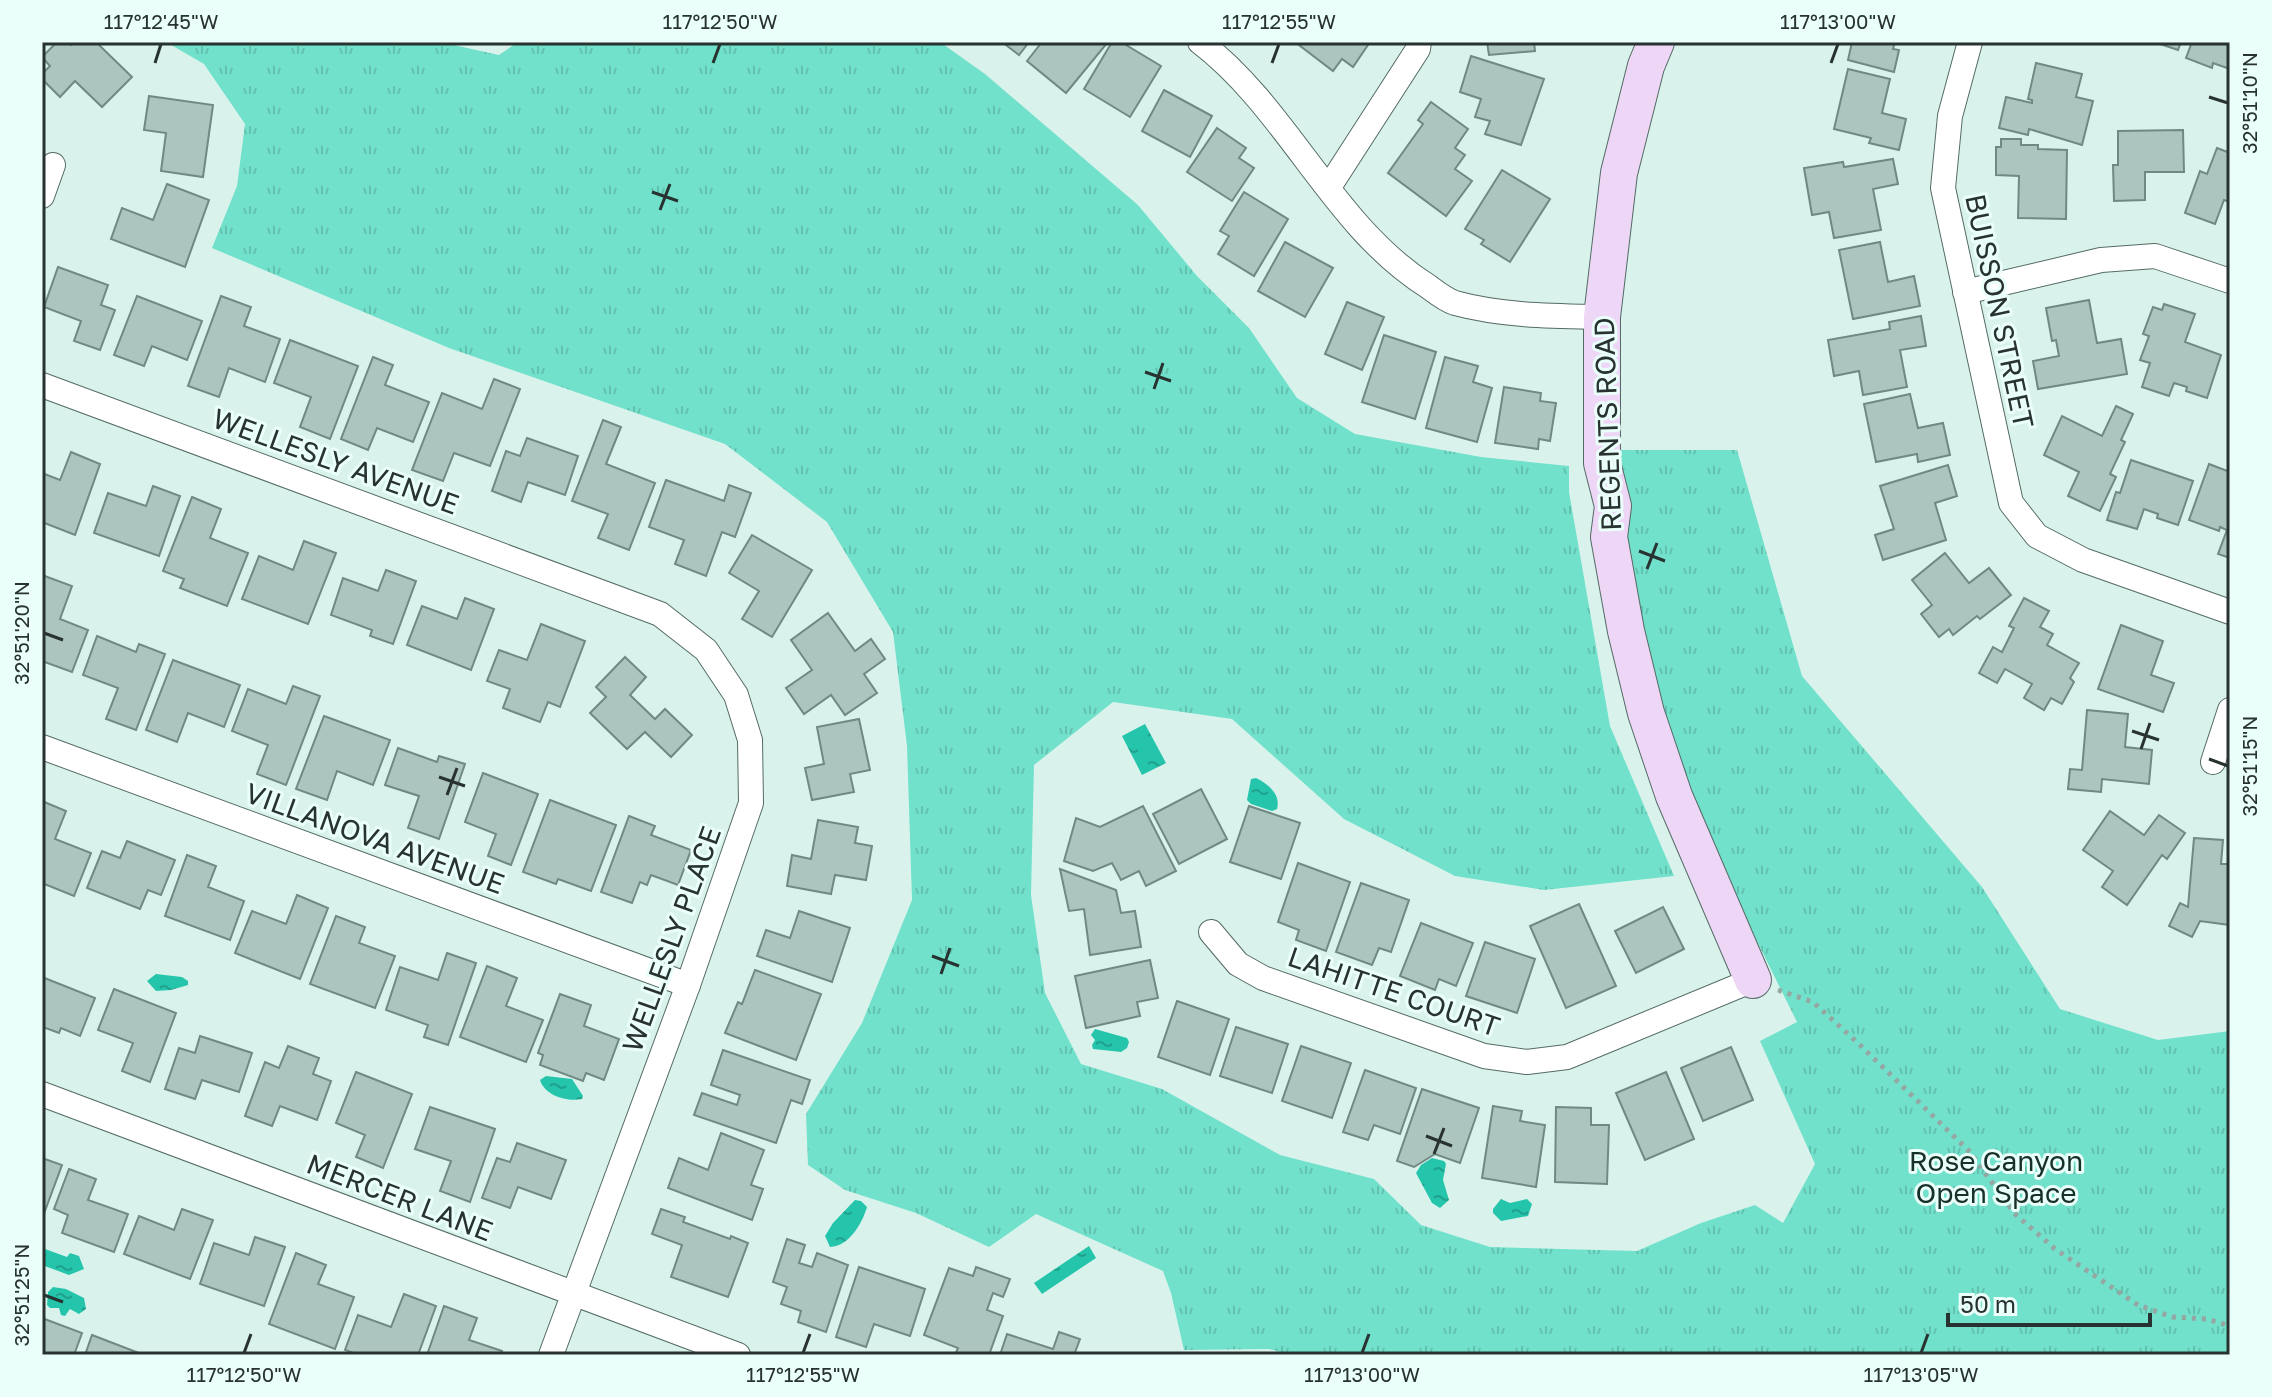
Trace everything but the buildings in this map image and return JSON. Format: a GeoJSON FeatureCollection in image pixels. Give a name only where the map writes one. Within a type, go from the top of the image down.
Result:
{"type":"FeatureCollection","features":[{"type":"Feature","properties":{"kind":"street"},"geometry":{"type":"LineString","coordinates":[[1200,42],[1229,64],[1362,230],[1405,272],[1453,302],[1525,314],[1602,317]]}},
{"type":"Feature","properties":{"kind":"street"},"geometry":{"type":"LineString","coordinates":[[1329,187],[1418,49],[1419,42]]}},
{"type":"Feature","properties":{"kind":"street","name":"REGENTS ROAD"},"geometry":{"type":"LineString","coordinates":[[1656,42],[1646,66],[1619,173],[1602,317],[1602,463],[1613,506],[1609,537],[1626,631],[1646,713],[1674,796],[1753,980]]}},
{"type":"Feature","properties":{"kind":"street","name":"BUISSON STREET"},"geometry":{"type":"LineString","coordinates":[[1970,42],[1950,116],[1943,188],[2011,503],[2037,536],[2083,560],[2230,612]]}},
{"type":"Feature","properties":{"kind":"street"},"geometry":{"type":"LineString","coordinates":[[42,196],[53,165]]}},
{"type":"Feature","properties":{"kind":"street"},"geometry":{"type":"LineString","coordinates":[[1965,292],[2101,260],[2155,256],[2230,281]]}},
{"type":"Feature","properties":{"kind":"street","name":"WELLESLY AVENUE"},"geometry":{"type":"LineString","coordinates":[[42,385],[610,594]]}},
{"type":"Feature","properties":{"kind":"street","name":"WELLESLY PLACE"},"geometry":{"type":"LineString","coordinates":[[551,1355],[688,985],[751,803],[750,740],[736,695],[706,650],[660,614],[610,594]]}},
{"type":"Feature","properties":{"kind":"street"},"geometry":{"type":"LineString","coordinates":[[2213,762],[2230,710]]}},
{"type":"Feature","properties":{"kind":"street","name":"VILLANOVA AVENUE"},"geometry":{"type":"LineString","coordinates":[[42,747],[688,985]]}},
{"type":"Feature","properties":{"kind":"street","name":"LAHITTE COURT"},"geometry":{"type":"LineString","coordinates":[[1211,932],[1238,964],[1263,978],[1484,1056],[1507,1061],[1548,1061],[1576,1055],[1753,980]]}},
{"type":"Feature","properties":{"kind":"street","name":"MERCER LANE"},"geometry":{"type":"LineString","coordinates":[[42,1094],[738,1355]]}},
{"type":"Feature","properties":{"kind":"path"},"geometry":{"type":"LineString","coordinates":[[1753,980],[1813,1002],[1970,1152],[2014,1213],[2055,1249],[2138,1305],[2172,1317],[2207,1319],[2230,1326]]}},
{"type":"Feature","properties":{"kind":"green space","name":"Rose Canyon Open Space"},"geometry":{"type":"Polygon","coordinates":[[[166,42],[440,42],[499,55],[518,42],[940,42],[985,74],[1138,205],[1197,276],[1249,328],[1297,398],[1355,434],[1481,457],[1569,466],[1569,492],[1610,726],[1674,876],[1544,890],[1455,876],[1344,819],[1232,719],[1113,702],[1034,765],[1031,895],[1045,993],[1081,1064],[1162,1089],[1280,1155],[1374,1179],[1421,1225],[1490,1247],[1637,1251],[1701,1223],[1755,1205],[1783,1223],[1815,1164],[1760,1041],[1797,1022],[1737,901],[1693,799],[1651,670],[1624,541],[1617,450],[1737,450],[1802,676],[1982,887],[2060,1009],[2158,1040],[2230,1031],[2230,1355],[1291,1355],[1269,1349],[1184,1350],[1163,1271],[1036,1214],[989,1247],[916,1213],[845,1190],[808,1165],[806,1114],[862,1023],[912,900],[907,746],[893,632],[827,522],[725,444],[449,348],[212,248],[237,186],[245,124],[204,64],[166,42]]]}},
{"type":"Feature","properties":{"kind":"water"},"geometry":{"type":"Polygon","coordinates":[[[1145,724],[1166,763],[1142,775],[1122,736],[1145,724]]]}},
{"type":"Feature","properties":{"kind":"water"},"geometry":{"type":"Polygon","coordinates":[[[1256,778],[1275,794],[1277,809],[1272,811],[1247,800],[1251,779],[1256,778]]]}},
{"type":"Feature","properties":{"kind":"water"},"geometry":{"type":"Polygon","coordinates":[[[156,974],[182,977],[188,985],[156,991],[147,981],[156,974]]]}},
{"type":"Feature","properties":{"kind":"water"},"geometry":{"type":"Polygon","coordinates":[[[1095,1029],[1127,1038],[1127,1048],[1121,1052],[1093,1049],[1095,1040],[1091,1035],[1095,1029]]]}},
{"type":"Feature","properties":{"kind":"water"},"geometry":{"type":"Polygon","coordinates":[[[546,1076],[572,1079],[582,1099],[563,1099],[552,1094],[540,1080],[546,1076]]]}},
{"type":"Feature","properties":{"kind":"water"},"geometry":{"type":"Polygon","coordinates":[[[1432,1158],[1446,1164],[1443,1180],[1449,1200],[1440,1208],[1432,1203],[1416,1173],[1421,1165],[1432,1158]]]}},
{"type":"Feature","properties":{"kind":"water"},"geometry":{"type":"Polygon","coordinates":[[[1501,1199],[1510,1203],[1527,1199],[1532,1204],[1528,1216],[1501,1221],[1493,1209],[1501,1199]]]}},
{"type":"Feature","properties":{"kind":"water"},"geometry":{"type":"Polygon","coordinates":[[[855,1200],[867,1207],[862,1220],[849,1238],[830,1247],[825,1236],[855,1200]]]}},
{"type":"Feature","properties":{"kind":"water"},"geometry":{"type":"Polygon","coordinates":[[[1089,1246],[1096,1258],[1042,1294],[1034,1283],[1089,1246]]]}},
{"type":"Feature","properties":{"kind":"water"},"geometry":{"type":"Polygon","coordinates":[[[45,1249],[67,1257],[70,1253],[79,1256],[84,1269],[69,1275],[42,1265],[45,1249]]]}},
{"type":"Feature","properties":{"kind":"water"},"geometry":{"type":"Polygon","coordinates":[[[53,1287],[66,1289],[84,1298],[86,1309],[79,1314],[70,1309],[65,1316],[61,1315],[59,1308],[50,1308],[47,1305],[48,1292],[53,1287]]]}}]}
